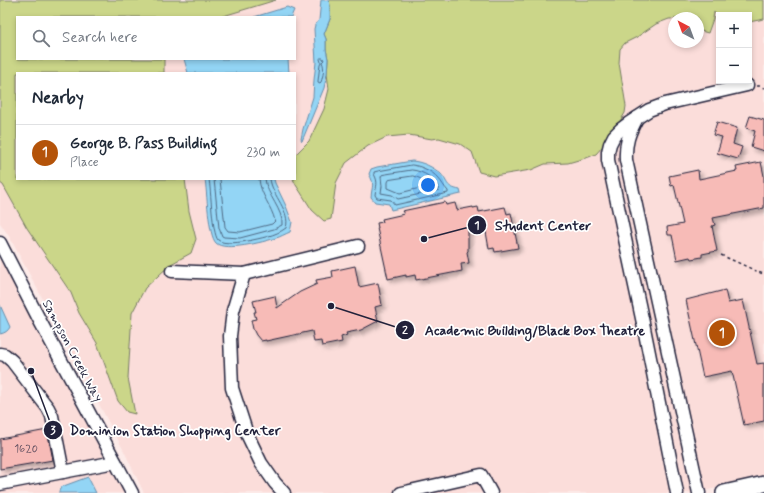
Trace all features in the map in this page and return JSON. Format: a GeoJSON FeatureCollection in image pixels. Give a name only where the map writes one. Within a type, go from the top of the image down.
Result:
{"type":"FeatureCollection","features":[{"type":"Feature","properties":{"kind":"main road"},"geometry":{"type":"LineString","coordinates":[[724,493],[764,484]]}},
{"type":"Feature","properties":{"kind":"street"},"geometry":{"type":"LineString","coordinates":[[677,493],[608,160],[608,152],[614,136],[621,129],[649,110],[665,104],[747,85]]}},
{"type":"Feature","properties":{"kind":"street"},"geometry":{"type":"LineString","coordinates":[[638,117],[627,139],[625,150],[626,160],[630,184],[700,493]]}},
{"type":"Feature","properties":{"kind":"street"},"geometry":{"type":"LineString","coordinates":[[614,188],[630,184]]}},
{"type":"Feature","properties":{"kind":"street","name":"Sampson Creek Way"},"geometry":{"type":"LineString","coordinates":[[0,243],[132,493]]}},
{"type":"Feature","properties":{"kind":"street"},"geometry":{"type":"LineString","coordinates":[[172,272],[244,274],[358,246]]}},
{"type":"Feature","properties":{"kind":"street"},"geometry":{"type":"LineString","coordinates":[[244,274],[233,311],[230,336],[232,388],[247,434],[261,462],[275,483],[284,493]]}},
{"type":"Feature","properties":{"kind":"street"},"geometry":{"type":"LineString","coordinates":[[0,354],[5,355],[12,361],[48,408],[52,416],[63,472]]}},
{"type":"Feature","properties":{"kind":"street"},"geometry":{"type":"LineString","coordinates":[[4,487],[63,472],[115,462]]}},
{"type":"Feature","properties":{"kind":"street"},"geometry":{"type":"LineString","coordinates":[[401,493],[481,475],[491,493]]}},
{"type":"Feature","properties":{"kind":"path"},"geometry":{"type":"LineString","coordinates":[[721,255],[764,274]]}},
{"type":"Feature","properties":{"kind":"shaded area"},"geometry":{"type":"Polygon","coordinates":[[[95,0],[764,0],[764,477],[695,493],[144,493],[124,451],[9,236],[0,223],[0,178],[16,180],[296,180],[296,72],[56,72],[62,60],[296,60],[296,16],[87,16],[95,0]]]}},
{"type":"Feature","properties":{"kind":"shaded area"},"geometry":{"type":"Polygon","coordinates":[[[0,250],[124,493],[0,493],[0,250]]]}},
{"type":"Feature","properties":{"kind":"green space"},"geometry":{"type":"Polygon","coordinates":[[[0,0],[276,0],[223,16],[16,16],[16,60],[164,60],[164,72],[16,72],[16,180],[185,180],[189,211],[196,239],[191,253],[171,264],[145,288],[132,313],[128,378],[135,414],[127,412],[118,401],[97,343],[79,313],[71,293],[27,228],[3,185],[0,183],[0,0]]]}},
{"type":"Feature","properties":{"kind":"green space"},"geometry":{"type":"Polygon","coordinates":[[[329,0],[764,0],[764,19],[752,21],[752,12],[716,12],[716,14],[714,12],[708,33],[704,32],[704,12],[668,12],[668,19],[656,24],[625,43],[620,49],[619,63],[626,106],[625,113],[610,138],[596,154],[568,163],[545,164],[531,170],[494,176],[479,172],[472,152],[460,144],[439,138],[432,139],[409,135],[387,137],[368,146],[346,163],[336,183],[331,219],[324,221],[312,210],[294,180],[296,180],[296,154],[309,141],[324,109],[329,89],[327,74],[328,59],[324,34],[330,19],[329,0]]]}},
{"type":"Feature","properties":{"kind":"water"},"geometry":{"type":"Polygon","coordinates":[[[321,0],[329,0],[330,6],[330,19],[324,34],[328,59],[327,74],[324,88],[302,141],[303,129],[313,97],[316,62],[314,29],[319,20],[321,0]]]}},
{"type":"Feature","properties":{"kind":"water"},"geometry":{"type":"Polygon","coordinates":[[[287,7],[294,10],[291,16],[257,16],[287,7]]]}},
{"type":"Feature","properties":{"kind":"water"},"geometry":{"type":"Polygon","coordinates":[[[184,60],[288,60],[289,72],[188,72],[184,60]]]}},
{"type":"Feature","properties":{"kind":"water"},"geometry":{"type":"Polygon","coordinates":[[[412,161],[428,165],[435,169],[452,188],[460,190],[461,194],[391,210],[389,204],[375,202],[371,197],[373,183],[369,174],[371,169],[412,161]]]}},
{"type":"Feature","properties":{"kind":"water"},"geometry":{"type":"Polygon","coordinates":[[[205,180],[274,180],[292,222],[290,232],[276,238],[262,242],[227,247],[216,243],[211,231],[205,180]]]}},
{"type":"Feature","properties":{"kind":"water"},"geometry":{"type":"Polygon","coordinates":[[[0,305],[10,327],[6,332],[0,334],[0,305]]]}},
{"type":"Feature","properties":{"kind":"water"},"geometry":{"type":"Polygon","coordinates":[[[88,477],[96,493],[59,493],[61,487],[88,477]]]}},
{"type":"Feature","properties":{"kind":"building"},"geometry":{"type":"Polygon","coordinates":[[[750,116],[764,120],[764,151],[751,147],[755,131],[746,128],[750,116]]]}},
{"type":"Feature","properties":{"kind":"building"},"geometry":{"type":"Polygon","coordinates":[[[717,122],[737,128],[733,144],[742,147],[738,159],[717,153],[722,137],[713,135],[717,122]]]}},
{"type":"Feature","properties":{"kind":"building"},"geometry":{"type":"Polygon","coordinates":[[[761,162],[764,176],[764,208],[713,218],[715,225],[712,226],[717,251],[702,254],[702,257],[691,259],[690,257],[677,260],[672,235],[668,235],[667,227],[683,224],[674,185],[671,186],[669,176],[698,170],[699,179],[737,171],[736,167],[761,162]]]}},
{"type":"Feature","properties":{"kind":"building"},"geometry":{"type":"Polygon","coordinates":[[[445,202],[446,205],[455,203],[457,210],[478,207],[479,212],[505,207],[507,214],[511,213],[518,248],[495,252],[494,248],[489,249],[485,226],[468,230],[467,252],[469,263],[461,264],[462,271],[416,280],[415,275],[406,277],[406,275],[388,279],[377,223],[383,222],[382,219],[404,214],[402,211],[445,202]]]}},
{"type":"Feature","properties":{"kind":"building"},"geometry":{"type":"Polygon","coordinates":[[[355,266],[359,287],[378,283],[382,305],[375,307],[378,321],[361,330],[346,333],[347,335],[341,337],[342,342],[322,346],[321,341],[314,342],[312,331],[266,341],[261,341],[256,335],[251,320],[256,319],[253,301],[275,296],[277,308],[300,292],[317,284],[316,280],[333,277],[332,271],[355,266]]]}},
{"type":"Feature","properties":{"kind":"building"},"geometry":{"type":"Polygon","coordinates":[[[725,290],[728,303],[743,300],[757,364],[764,363],[764,421],[744,425],[732,371],[703,377],[686,300],[725,290]]]}},
{"type":"Feature","properties":{"kind":"building"},"geometry":{"type":"Polygon","coordinates":[[[47,430],[53,460],[0,469],[0,439],[47,430]]]}},
{"type":"Feature","properties":{"kind":"place","name":"Student Center"},"geometry":{"type":"Point","coordinates":[424,239]}},
{"type":"Feature","properties":{"kind":"place","name":"Academic Building/Black Box Theatre"},"geometry":{"type":"Point","coordinates":[331,306]}},
{"type":"Feature","properties":{"kind":"place","name":"George B. Pass Building"},"geometry":{"type":"Point","coordinates":[722,333]}},
{"type":"Feature","properties":{"kind":"place","name":"Dominion Station Shopping Center"},"geometry":{"type":"Point","coordinates":[31,371]}}]}
